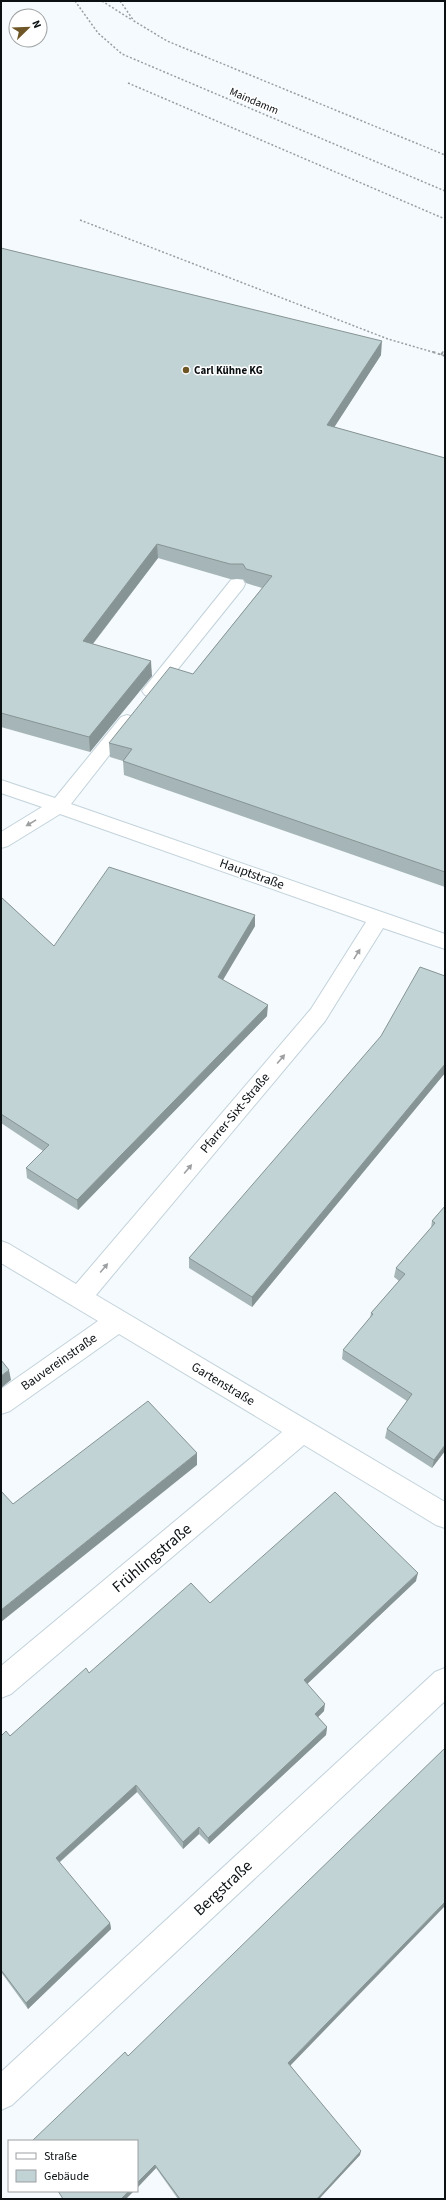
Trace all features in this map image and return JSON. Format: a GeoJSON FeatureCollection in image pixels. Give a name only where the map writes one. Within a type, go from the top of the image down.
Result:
{"type":"FeatureCollection","features":[{"type":"Feature","properties":{"kind":"street"},"geometry":{"type":"LineString","coordinates":[[1,841],[60,805],[237,584]]}},
{"type":"Feature","properties":{"kind":"street","name":"Hauptstraße"},"geometry":{"type":"LineString","coordinates":[[1,786],[60,805],[378,920],[445,942]]}},
{"type":"Feature","properties":{"kind":"street","name":"Pfarrer-Sixt-Straße"},"geometry":{"type":"LineString","coordinates":[[79,1298],[318,1015],[378,920]]}},
{"type":"Feature","properties":{"kind":"street","name":"Gartenstraße"},"geometry":{"type":"LineString","coordinates":[[1,1251],[445,1516]]}},
{"type":"Feature","properties":{"kind":"street","name":"Bauvereinstraße"},"geometry":{"type":"LineString","coordinates":[[1,1403],[118,1321]]}},
{"type":"Feature","properties":{"kind":"street","name":"Frühlingstraße"},"geometry":{"type":"LineString","coordinates":[[1,1684],[302,1431]]}},
{"type":"Feature","properties":{"kind":"street","name":"Bergstraße"},"geometry":{"type":"LineString","coordinates":[[1,2094],[445,1682]]}},
{"type":"Feature","properties":{"kind":"path","name":"Maindamm"},"geometry":{"type":"LineString","coordinates":[[75,1],[98,33],[122,54],[445,191]]}},
{"type":"Feature","properties":{"kind":"path"},"geometry":{"type":"LineString","coordinates":[[102,1],[167,41],[445,155]]}},
{"type":"Feature","properties":{"kind":"path"},"geometry":{"type":"LineString","coordinates":[[120,1],[134,21]]}},
{"type":"Feature","properties":{"kind":"path"},"geometry":{"type":"LineString","coordinates":[[128,83],[445,219]]}},
{"type":"Feature","properties":{"kind":"path"},"geometry":{"type":"LineString","coordinates":[[80,220],[388,339],[445,356]]}},
{"type":"Feature","properties":{"kind":"path"},"geometry":{"type":"LineString","coordinates":[[441,355],[445,350]]}},
{"type":"Feature","properties":{"kind":"building"},"geometry":{"type":"Polygon","coordinates":[[[1,248],[382,341],[327,425],[445,458],[445,872],[123,761],[132,749],[109,743],[170,667],[193,674],[272,576],[246,569],[243,564],[230,564],[157,544],[83,641],[151,661],[89,737],[1,713],[1,248]]]}},
{"type":"Feature","properties":{"kind":"building"},"geometry":{"type":"Polygon","coordinates":[[[109,867],[255,915],[218,977],[268,1005],[77,1200],[26,1168],[49,1145],[1,1114],[1,897],[54,946],[109,867]]]}},
{"type":"Feature","properties":{"kind":"building"},"geometry":{"type":"Polygon","coordinates":[[[420,967],[445,976],[445,1064],[252,1297],[189,1258],[381,1036],[420,967]]]}},
{"type":"Feature","properties":{"kind":"building"},"geometry":{"type":"Polygon","coordinates":[[[445,1206],[445,1445],[434,1460],[387,1429],[412,1394],[343,1350],[373,1314],[371,1313],[405,1274],[396,1268],[435,1223],[432,1221],[445,1206]]]}},
{"type":"Feature","properties":{"kind":"building"},"geometry":{"type":"Polygon","coordinates":[[[1,1360],[9,1370],[1,1376],[1,1360]]]}},
{"type":"Feature","properties":{"kind":"building"},"geometry":{"type":"Polygon","coordinates":[[[148,1401],[197,1453],[1,1610],[1,1491],[13,1504],[148,1401]]]}},
{"type":"Feature","properties":{"kind":"building"},"geometry":{"type":"Polygon","coordinates":[[[335,1492],[418,1573],[304,1680],[325,1704],[315,1714],[327,1727],[208,1838],[199,1827],[183,1842],[136,1785],[56,1858],[110,1923],[26,2003],[1,1970],[1,1736],[6,1731],[10,1736],[86,1668],[89,1673],[191,1583],[210,1603],[335,1492]]]}},
{"type":"Feature","properties":{"kind":"building"},"geometry":{"type":"Polygon","coordinates":[[[445,1748],[445,1902],[288,2063],[361,2151],[317,2199],[180,2199],[155,2165],[138,2182],[138,2140],[33,2140],[125,2052],[128,2056],[445,1748]]]}},
{"type":"Feature","properties":{"kind":"building"},"geometry":{"type":"Polygon","coordinates":[[[59,2192],[128,2192],[121,2199],[63,2199],[59,2192]]]}},
{"type":"Feature","properties":{"kind":"place","name":"Carl Kühne KG"},"geometry":{"type":"Point","coordinates":[186,370]}}]}
